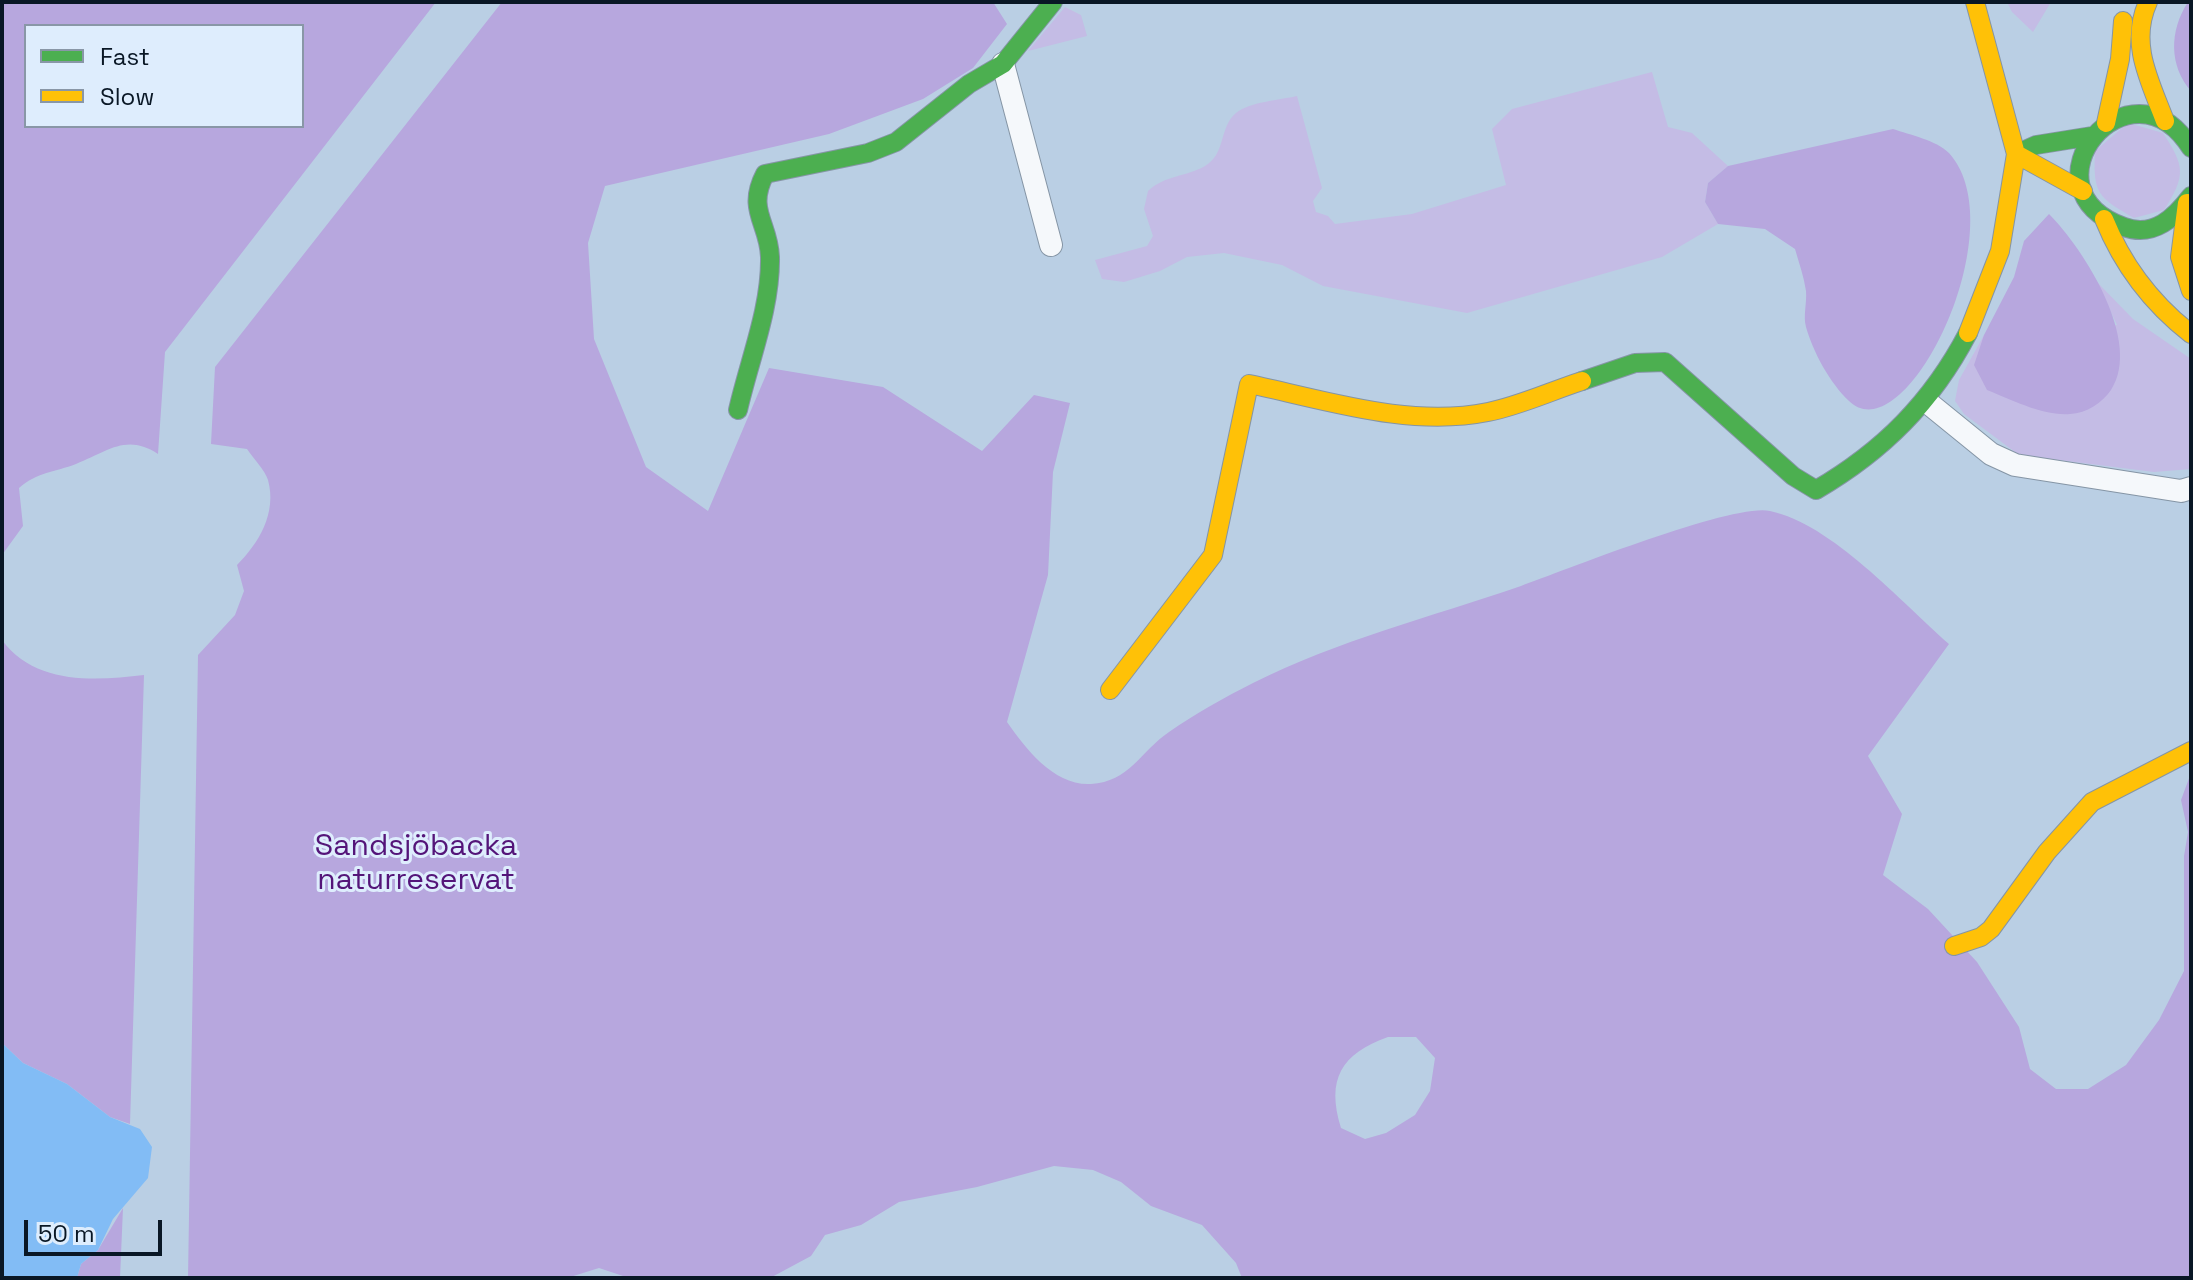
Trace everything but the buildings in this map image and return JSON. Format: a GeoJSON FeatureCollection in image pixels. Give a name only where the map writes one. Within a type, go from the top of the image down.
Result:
{"type":"FeatureCollection","features":[{"type":"Feature","properties":{"kind":"street"},"geometry":{"type":"LineString","coordinates":[[738,410],[770,256],[754,191],[765,174],[868,153],[896,142],[969,84],[1003,64],[1053,2]]}},
{"type":"Feature","properties":{"kind":"street"},"geometry":{"type":"LineString","coordinates":[[1110,690],[1213,555],[1249,384],[1392,413],[1440,418],[1489,412],[1635,363],[1665,362],[1793,476],[1816,490],[1849,474],[1927,402],[1976,320],[2000,249],[2016,154],[1975,2]]}},
{"type":"Feature","properties":{"kind":"street"},"geometry":{"type":"LineString","coordinates":[[2126,2],[2120,59],[2099,130],[2080,168],[2083,191],[2091,207],[2104,219],[2126,229],[2149,229],[2171,220],[2189,200]]}},
{"type":"Feature","properties":{"kind":"street"},"geometry":{"type":"LineString","coordinates":[[2148,2],[2139,29],[2141,58],[2165,121]]}},
{"type":"Feature","properties":{"kind":"street"},"geometry":{"type":"LineString","coordinates":[[1003,64],[1051,245]]}},
{"type":"Feature","properties":{"kind":"street"},"geometry":{"type":"LineString","coordinates":[[2016,154],[2036,145],[2099,130],[2135,114],[2165,121],[2182,134],[2191,148]]}},
{"type":"Feature","properties":{"kind":"street"},"geometry":{"type":"LineString","coordinates":[[2016,154],[2037,167],[2066,177],[2083,191]]}},
{"type":"Feature","properties":{"kind":"street"},"geometry":{"type":"LineString","coordinates":[[2189,200],[2180,257],[2191,291]]}},
{"type":"Feature","properties":{"kind":"street"},"geometry":{"type":"LineString","coordinates":[[2104,219],[2117,253],[2137,282],[2191,334]]}},
{"type":"Feature","properties":{"kind":"street"},"geometry":{"type":"LineString","coordinates":[[1927,402],[1991,454],[2015,465],[2181,491],[2191,488]]}},
{"type":"Feature","properties":{"kind":"street"},"geometry":{"type":"LineString","coordinates":[[1954,946],[1981,937],[1999,918],[2047,852],[2092,802],[2191,751]]}},
{"type":"Feature","properties":{"kind":"shaded area"},"geometry":{"type":"Polygon","coordinates":[[[2007,2],[2051,2],[2033,32],[2012,12],[2007,2]]]}},
{"type":"Feature","properties":{"kind":"shaded area"},"geometry":{"type":"Polygon","coordinates":[[[1065,7],[1081,15],[1087,36],[1028,51],[1065,7]]]}},
{"type":"Feature","properties":{"kind":"shaded area"},"geometry":{"type":"Polygon","coordinates":[[[1652,72],[1668,127],[1692,133],[1728,166],[1708,183],[1705,202],[1718,224],[1662,257],[1467,313],[1323,286],[1282,265],[1224,253],[1187,257],[1160,271],[1124,282],[1102,279],[1095,260],[1147,246],[1153,236],[1144,209],[1148,191],[1161,182],[1198,170],[1212,161],[1231,119],[1249,106],[1297,96],[1322,188],[1313,201],[1316,212],[1328,216],[1335,224],[1412,214],[1506,185],[1492,129],[1512,109],[1652,72]]]}},
{"type":"Feature","properties":{"kind":"shaded area"},"geometry":{"type":"Polygon","coordinates":[[[2128,123],[2163,133],[2176,154],[2180,171],[2176,188],[2164,210],[2134,218],[2105,199],[2095,177],[2095,151],[2128,123]]]}},
{"type":"Feature","properties":{"kind":"shaded area"},"geometry":{"type":"Polygon","coordinates":[[[2097,282],[2133,319],[2191,359],[2191,469],[2154,472],[2019,455],[1964,414],[1955,401],[1959,380],[1984,335],[2117,325],[2097,282]]]}},
{"type":"Feature","properties":{"kind":"green space"},"geometry":{"type":"Polygon","coordinates":[[[2,2],[436,2],[165,352],[158,454],[147,448],[126,445],[39,475],[19,488],[23,526],[2,555],[2,2]]]}},
{"type":"Feature","properties":{"kind":"green space","name":"Sandsjöbacka naturreservat"},"geometry":{"type":"Polygon","coordinates":[[[502,2],[993,2],[1007,24],[973,68],[923,99],[829,134],[605,186],[588,243],[594,339],[646,467],[708,511],[769,368],[883,387],[982,451],[1034,395],[1070,403],[1053,472],[1048,575],[1007,722],[1042,764],[1065,779],[1091,784],[1104,782],[1125,772],[1169,732],[1253,683],[1318,654],[1386,630],[1721,517],[1750,511],[1770,511],[1817,531],[1865,567],[1949,644],[1868,756],[1902,814],[1883,875],[1928,909],[1977,962],[2019,1027],[2030,1069],[2056,1089],[2088,1089],[2126,1065],[2159,1020],[2184,971],[2184,856],[2188,832],[2181,800],[2191,773],[2191,1278],[1242,1278],[1236,1263],[1202,1225],[1151,1206],[1121,1182],[1093,1170],[1054,1166],[977,1187],[899,1202],[861,1225],[825,1235],[811,1256],[770,1278],[629,1278],[599,1268],[567,1278],[188,1278],[198,655],[235,615],[244,591],[237,565],[259,537],[270,504],[268,480],[247,449],[211,444],[215,367],[502,2]],[[1388,1037],[1349,1060],[1341,1070],[1335,1096],[1341,1128],[1365,1139],[1386,1133],[1415,1115],[1430,1091],[1435,1058],[1416,1037],[1388,1037]]]}},
{"type":"Feature","properties":{"kind":"green space"},"geometry":{"type":"Polygon","coordinates":[[[2188,2],[2191,2],[2191,91],[2179,71],[2174,48],[2177,25],[2188,2]]]}},
{"type":"Feature","properties":{"kind":"green space"},"geometry":{"type":"Polygon","coordinates":[[[1893,129],[1930,141],[1949,153],[1967,187],[1970,231],[1962,279],[1946,326],[1924,366],[1898,396],[1872,409],[1849,401],[1818,357],[1806,327],[1806,291],[1795,249],[1765,229],[1718,224],[1705,202],[1708,183],[1728,166],[1893,129]]]}},
{"type":"Feature","properties":{"kind":"green space"},"geometry":{"type":"Polygon","coordinates":[[[2049,214],[2092,272],[2115,322],[2120,347],[2119,370],[2111,390],[2094,406],[2070,414],[2038,410],[1987,390],[1974,365],[1984,335],[2014,277],[2024,241],[2049,214]]]}},
{"type":"Feature","properties":{"kind":"green space"},"geometry":{"type":"Polygon","coordinates":[[[2,640],[31,665],[67,677],[144,675],[130,1124],[110,1117],[67,1084],[23,1063],[2,1043],[2,640]]]}},
{"type":"Feature","properties":{"kind":"green space"},"geometry":{"type":"Polygon","coordinates":[[[123,1208],[120,1278],[77,1278],[81,1264],[98,1250],[123,1208]]]}},
{"type":"Feature","properties":{"kind":"water"},"geometry":{"type":"Polygon","coordinates":[[[2,1043],[23,1063],[67,1084],[110,1117],[140,1129],[152,1147],[148,1178],[113,1219],[98,1250],[81,1264],[77,1278],[2,1278],[2,1043]]]}},
{"type":"Feature","properties":{"kind":"traffic: fast"},"geometry":{"type":"LineString","coordinates":[[738,410],[767,296],[769,245],[758,207],[765,174],[868,153],[896,142],[969,84],[1003,64],[1053,2]]}},
{"type":"Feature","properties":{"kind":"traffic: fast"},"geometry":{"type":"LineString","coordinates":[[2191,148],[2166,122],[2140,114],[2115,120],[2094,136],[2082,159],[2080,185],[2093,208],[2124,227],[2135,230],[2163,224],[2191,196]]}},
{"type":"Feature","properties":{"kind":"traffic: fast"},"geometry":{"type":"LineString","coordinates":[[2016,154],[2036,145],[2092,136]]}},
{"type":"Feature","properties":{"kind":"traffic: fast"},"geometry":{"type":"LineString","coordinates":[[1582,381],[1635,363],[1665,362],[1793,476],[1816,490],[1863,459],[1904,423],[1938,381],[1968,333]]}},
{"type":"Feature","properties":{"kind":"traffic: slow"},"geometry":{"type":"LineString","coordinates":[[1975,2],[2016,154],[2083,191]]}},
{"type":"Feature","properties":{"kind":"traffic: slow"},"geometry":{"type":"LineString","coordinates":[[2148,2],[2143,18],[2141,48],[2148,77],[2165,121]]}},
{"type":"Feature","properties":{"kind":"traffic: slow"},"geometry":{"type":"LineString","coordinates":[[2106,123],[2120,59],[2123,21]]}},
{"type":"Feature","properties":{"kind":"traffic: slow"},"geometry":{"type":"LineString","coordinates":[[1968,333],[2000,251],[2016,154]]}},
{"type":"Feature","properties":{"kind":"traffic: slow"},"geometry":{"type":"LineString","coordinates":[[2187,203],[2180,257],[2191,291]]}},
{"type":"Feature","properties":{"kind":"traffic: slow"},"geometry":{"type":"LineString","coordinates":[[2104,219],[2129,268],[2163,310],[2191,334]]}},
{"type":"Feature","properties":{"kind":"traffic: slow"},"geometry":{"type":"LineString","coordinates":[[1110,690],[1213,555],[1249,384],[1368,410],[1428,417],[1488,412],[1582,381]]}},
{"type":"Feature","properties":{"kind":"traffic: slow"},"geometry":{"type":"LineString","coordinates":[[1954,946],[1981,937],[1991,929],[2047,852],[2092,802],[2191,751]]}}]}
